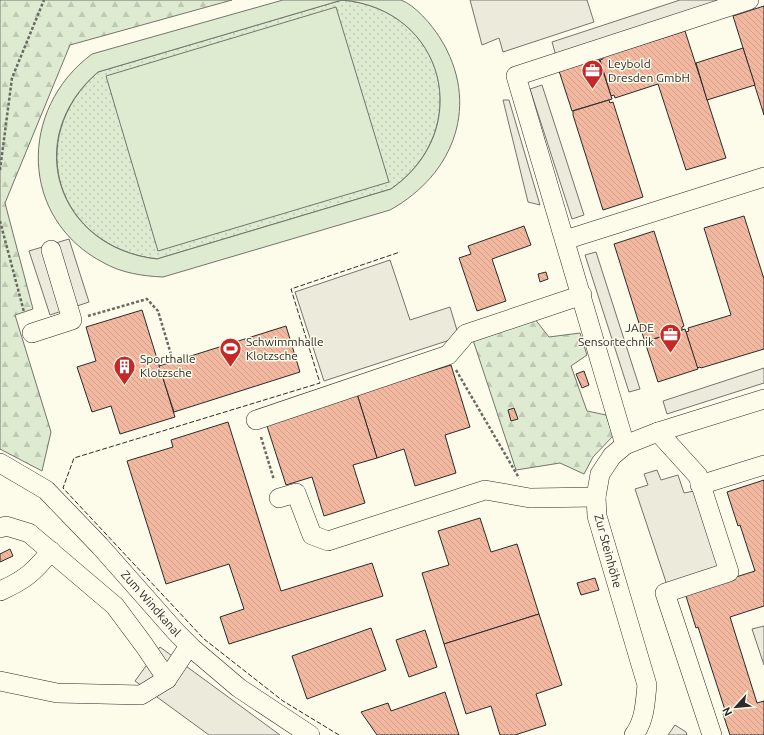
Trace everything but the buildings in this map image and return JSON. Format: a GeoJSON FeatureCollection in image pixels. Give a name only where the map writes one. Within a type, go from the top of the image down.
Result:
{"type":"FeatureCollection","features":[{"type":"Feature","properties":{"kind":"street"},"geometry":{"type":"LineString","coordinates":[[626,445],[516,76],[749,0]]}},
{"type":"Feature","properties":{"kind":"street"},"geometry":{"type":"LineString","coordinates":[[565,240],[764,177]]}},
{"type":"Feature","properties":{"kind":"street"},"geometry":{"type":"LineString","coordinates":[[32,333],[72,320],[51,250]]}},
{"type":"Feature","properties":{"kind":"street"},"geometry":{"type":"LineString","coordinates":[[256,420],[448,355],[466,334],[582,295]]}},
{"type":"Feature","properties":{"kind":"street","name":"Zur Steinhöhe"},"geometry":{"type":"LineString","coordinates":[[634,735],[638,729],[645,710],[647,685],[597,516],[596,498],[600,474],[612,456],[626,445],[658,432],[764,399]]}},
{"type":"Feature","properties":{"kind":"street"},"geometry":{"type":"LineString","coordinates":[[658,432],[698,476],[729,572],[665,593],[712,735]]}},
{"type":"Feature","properties":{"kind":"street","name":"Zum Windkanal"},"geometry":{"type":"LineString","coordinates":[[0,463],[46,490],[100,546],[189,646],[239,688],[310,735]]}},
{"type":"Feature","properties":{"kind":"street"},"geometry":{"type":"LineString","coordinates":[[700,485],[764,465]]}},
{"type":"Feature","properties":{"kind":"street"},"geometry":{"type":"LineString","coordinates":[[280,498],[296,493],[312,535],[328,540],[485,490],[530,498],[596,498]]}},
{"type":"Feature","properties":{"kind":"street"},"geometry":{"type":"LineString","coordinates":[[0,528],[6,526],[29,533],[114,606],[167,679]]}},
{"type":"Feature","properties":{"kind":"street"},"geometry":{"type":"LineString","coordinates":[[0,591],[19,582],[36,570],[51,551]]}},
{"type":"Feature","properties":{"kind":"street"},"geometry":{"type":"LineString","coordinates":[[0,682],[57,693],[141,695],[167,679],[189,646]]}},
{"type":"Feature","properties":{"kind":"path"},"geometry":{"type":"LineString","coordinates":[[0,170],[12,78],[44,0]]}},
{"type":"Feature","properties":{"kind":"path"},"geometry":{"type":"LineString","coordinates":[[0,221],[24,312]]}},
{"type":"Feature","properties":{"kind":"path"},"geometry":{"type":"LineString","coordinates":[[72,320],[147,299],[158,311],[174,361]]}},
{"type":"Feature","properties":{"kind":"path"},"geometry":{"type":"LineString","coordinates":[[448,355],[530,498]]}},
{"type":"Feature","properties":{"kind":"path"},"geometry":{"type":"LineString","coordinates":[[256,420],[280,498]]}},
{"type":"Feature","properties":{"kind":"green space"},"geometry":{"type":"Polygon","coordinates":[[[0,0],[232,0],[70,45],[5,203],[33,309],[15,315],[51,432],[42,471],[0,449],[0,0]]]}},
{"type":"Feature","properties":{"kind":"green space"},"geometry":{"type":"Polygon","coordinates":[[[283,0],[342,0],[349,0],[360,0],[371,0],[374,0],[378,0],[382,0],[386,0],[390,0],[394,0],[398,0],[401,0],[412,6],[432,27],[440,38],[452,63],[459,87],[459,111],[455,135],[445,157],[431,177],[412,195],[390,210],[163,277],[125,272],[104,263],[76,244],[56,220],[43,192],[38,163],[41,133],[51,104],[68,77],[92,54],[283,0]],[[342,0],[98,72],[74,99],[61,128],[56,157],[61,186],[74,212],[95,234],[123,251],[157,259],[391,189],[418,164],[434,136],[440,106],[437,76],[425,48],[405,25],[377,8],[342,0]]]}},
{"type":"Feature","properties":{"kind":"green space"},"geometry":{"type":"Polygon","coordinates":[[[342,0],[377,8],[405,25],[425,48],[437,75],[440,105],[434,135],[418,164],[391,189],[157,259],[123,250],[95,234],[74,212],[62,186],[57,157],[61,128],[75,99],[98,72],[342,0]]]}},
{"type":"Feature","properties":{"kind":"green space"},"geometry":{"type":"Polygon","coordinates":[[[336,7],[389,182],[158,251],[106,76],[336,7]]]}},
{"type":"Feature","properties":{"kind":"green space"},"geometry":{"type":"Polygon","coordinates":[[[534,318],[549,337],[580,333],[587,355],[571,366],[587,411],[606,415],[613,436],[593,457],[584,474],[560,463],[516,470],[473,340],[534,318]]]}},
{"type":"Feature","properties":{"kind":"shaded area"},"geometry":{"type":"Polygon","coordinates":[[[470,0],[587,0],[594,22],[503,52],[499,38],[482,45],[470,0]]]}},
{"type":"Feature","properties":{"kind":"shaded area"},"geometry":{"type":"Polygon","coordinates":[[[680,0],[729,0],[556,56],[552,42],[680,0]]]}},
{"type":"Feature","properties":{"kind":"shaded area"},"geometry":{"type":"Polygon","coordinates":[[[542,85],[584,215],[572,219],[530,89],[542,85]]]}},
{"type":"Feature","properties":{"kind":"shaded area"},"geometry":{"type":"Polygon","coordinates":[[[503,100],[509,100],[540,205],[528,202],[503,100]]]}},
{"type":"Feature","properties":{"kind":"shaded area"},"geometry":{"type":"Polygon","coordinates":[[[69,239],[89,302],[50,315],[29,251],[69,239]]]}},
{"type":"Feature","properties":{"kind":"shaded area"},"geometry":{"type":"Polygon","coordinates":[[[596,252],[640,389],[629,392],[585,255],[596,252]]]}},
{"type":"Feature","properties":{"kind":"shaded area"},"geometry":{"type":"Polygon","coordinates":[[[390,260],[410,320],[450,307],[459,337],[324,381],[295,292],[390,260]]]}},
{"type":"Feature","properties":{"kind":"shaded area"},"geometry":{"type":"Polygon","coordinates":[[[764,368],[764,383],[667,414],[663,401],[764,368]]]}},
{"type":"Feature","properties":{"kind":"shaded area"},"geometry":{"type":"Polygon","coordinates":[[[657,470],[661,480],[678,475],[684,493],[694,491],[719,568],[667,585],[635,489],[648,485],[644,474],[657,470]]]}},
{"type":"Feature","properties":{"kind":"shaded area"},"geometry":{"type":"Polygon","coordinates":[[[764,626],[764,665],[752,629],[764,626]]]}},
{"type":"Feature","properties":{"kind":"shaded area"},"geometry":{"type":"Polygon","coordinates":[[[160,647],[280,735],[209,735],[135,681],[160,647]]]}},
{"type":"Feature","properties":{"kind":"shaded area"},"geometry":{"type":"Polygon","coordinates":[[[675,725],[686,732],[687,735],[668,735],[675,725]]]}},
{"type":"Feature","properties":{"kind":"fence"},"geometry":{"type":"LineString","coordinates":[[339,735],[283,701],[204,639],[63,488],[74,458],[320,383],[291,289],[400,252]]}},
{"type":"Feature","properties":{"kind":"place","name":"Leybold Dresden GmbH"},"geometry":{"type":"Point","coordinates":[593,90]}},
{"type":"Feature","properties":{"kind":"place","name":"JADE Sensortechnik"},"geometry":{"type":"Point","coordinates":[670,354]}},
{"type":"Feature","properties":{"kind":"place","name":"Schwimmhalle Klotzsche"},"geometry":{"type":"Point","coordinates":[230,368]}},
{"type":"Feature","properties":{"kind":"place","name":"Sporthalle Klotzsche"},"geometry":{"type":"Point","coordinates":[124,386]}}]}
